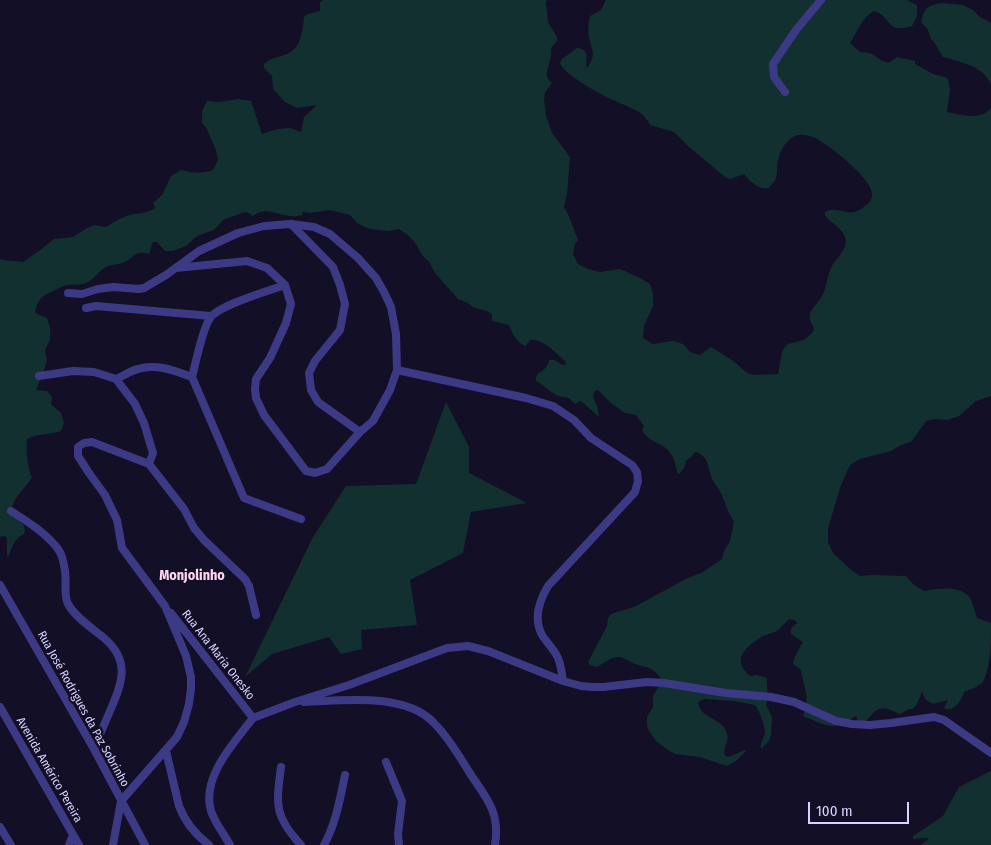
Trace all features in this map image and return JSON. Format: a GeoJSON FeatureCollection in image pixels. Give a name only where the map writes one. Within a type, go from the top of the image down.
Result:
{"type":"FeatureCollection","features":[{"type":"Feature","properties":{"kind":"street"},"geometry":{"type":"LineString","coordinates":[[785,92],[774,76],[773,64],[796,30],[821,0]]}},
{"type":"Feature","properties":{"kind":"street"},"geometry":{"type":"LineString","coordinates":[[68,293],[82,294],[113,287],[139,289],[150,285],[199,251],[238,232],[264,226],[290,224],[314,227],[330,234],[358,258],[376,278],[391,307],[396,338],[397,370],[390,390],[373,420],[327,469],[315,474],[306,470],[264,415],[256,398],[256,379],[274,350],[286,323],[291,304],[285,285],[267,268],[247,261],[176,268]]}},
{"type":"Feature","properties":{"kind":"street"},"geometry":{"type":"LineString","coordinates":[[290,224],[333,267],[345,304],[340,330],[315,361],[309,372],[312,390],[318,402],[360,432]]}},
{"type":"Feature","properties":{"kind":"street"},"geometry":{"type":"LineString","coordinates":[[285,285],[225,307],[211,316],[205,326],[192,377],[244,498],[301,519]]}},
{"type":"Feature","properties":{"kind":"street"},"geometry":{"type":"LineString","coordinates":[[86,308],[96,306],[211,316]]}},
{"type":"Feature","properties":{"kind":"street"},"geometry":{"type":"LineString","coordinates":[[116,379],[138,368],[159,367],[192,377]]}},
{"type":"Feature","properties":{"kind":"street"},"geometry":{"type":"LineString","coordinates":[[397,370],[526,398],[553,406],[574,420],[591,438],[632,465],[637,472],[638,481],[635,492],[548,586],[540,602],[537,618],[538,626],[557,656],[563,681]]}},
{"type":"Feature","properties":{"kind":"street"},"geometry":{"type":"LineString","coordinates":[[39,376],[73,371],[94,372],[116,379],[135,404],[144,423],[153,453],[149,464]]}},
{"type":"Feature","properties":{"kind":"street"},"geometry":{"type":"LineString","coordinates":[[113,845],[121,801],[166,751],[177,737],[184,722],[189,704],[191,677],[186,656],[166,606],[122,548],[117,520],[105,495],[78,456],[78,447],[84,443],[92,442],[149,464],[184,509],[194,528],[204,540],[246,579],[256,615]]}},
{"type":"Feature","properties":{"kind":"street"},"geometry":{"type":"LineString","coordinates":[[11,511],[42,532],[59,550],[65,572],[65,593],[68,603],[79,617],[108,642],[120,660],[122,681],[94,749]]}},
{"type":"Feature","properties":{"kind":"street","name":"Rua José Rodrigues da Paz Sobrinho"},"geometry":{"type":"LineString","coordinates":[[0,585],[94,749],[144,845]]}},
{"type":"Feature","properties":{"kind":"street","name":"Rua Ana Maria Onesko"},"geometry":{"type":"LineString","coordinates":[[166,606],[253,718]]}},
{"type":"Feature","properties":{"kind":"street"},"geometry":{"type":"LineString","coordinates":[[230,845],[211,813],[209,794],[211,782],[223,759],[253,718],[428,654],[456,646],[488,651],[563,681],[581,686],[603,687],[648,682],[771,697],[794,702],[836,720],[852,724],[870,725],[934,717],[944,720],[991,753]]}},
{"type":"Feature","properties":{"kind":"street"},"geometry":{"type":"LineString","coordinates":[[295,702],[361,700],[386,702],[411,708],[423,714],[442,732],[492,807],[496,819],[495,845]]}},
{"type":"Feature","properties":{"kind":"street","name":"Avenida Américo Pereira"},"geometry":{"type":"LineString","coordinates":[[0,707],[79,845]]}},
{"type":"Feature","properties":{"kind":"street"},"geometry":{"type":"LineString","coordinates":[[166,751],[182,813],[195,832],[209,845]]}},
{"type":"Feature","properties":{"kind":"street"},"geometry":{"type":"LineString","coordinates":[[386,762],[402,801],[398,834],[399,845]]}},
{"type":"Feature","properties":{"kind":"street"},"geometry":{"type":"LineString","coordinates":[[281,767],[278,798],[280,814],[283,822],[301,845]]}},
{"type":"Feature","properties":{"kind":"street"},"geometry":{"type":"LineString","coordinates":[[324,845],[332,830],[345,775]]}},
{"type":"Feature","properties":{"kind":"street"},"geometry":{"type":"LineString","coordinates":[[0,827],[7,843]]}},
{"type":"Feature","properties":{"kind":"street"},"geometry":{"type":"LineString","coordinates":[[69,845],[73,835]]}},
{"type":"Feature","properties":{"kind":"green space"},"geometry":{"type":"Polygon","coordinates":[[[323,0],[547,0],[548,22],[557,37],[557,41],[551,48],[547,78],[552,83],[545,93],[544,99],[546,115],[552,133],[570,157],[564,207],[578,240],[573,254],[578,264],[600,272],[620,269],[650,284],[653,294],[653,306],[644,326],[643,338],[653,344],[673,341],[683,344],[690,352],[700,355],[711,347],[732,360],[747,373],[754,375],[778,374],[784,348],[788,344],[804,340],[813,332],[814,328],[810,313],[823,294],[831,268],[843,250],[846,241],[842,232],[827,218],[825,212],[836,210],[854,212],[859,210],[869,202],[872,197],[872,190],[860,173],[850,164],[830,148],[807,135],[795,136],[786,143],[780,154],[776,178],[769,188],[758,187],[744,174],[730,179],[725,177],[674,132],[650,125],[643,115],[584,84],[568,73],[560,63],[562,59],[577,48],[586,53],[587,68],[593,53],[588,23],[590,16],[601,10],[606,0],[907,0],[917,5],[917,16],[912,26],[904,28],[893,26],[883,16],[874,11],[863,21],[850,43],[860,52],[871,53],[888,63],[897,57],[915,61],[915,64],[933,74],[948,79],[950,90],[947,112],[976,116],[982,115],[991,108],[991,396],[976,401],[959,416],[948,420],[936,419],[926,421],[911,442],[891,451],[860,459],[850,465],[841,485],[828,528],[828,542],[833,553],[860,576],[906,576],[914,585],[924,591],[948,588],[966,594],[971,600],[977,618],[991,623],[989,660],[984,680],[980,684],[964,692],[959,702],[951,709],[944,708],[948,700],[933,704],[926,700],[922,692],[913,709],[900,714],[892,710],[877,710],[860,727],[855,716],[835,726],[824,724],[803,716],[807,697],[801,670],[793,664],[794,658],[803,642],[791,634],[791,629],[797,623],[790,619],[776,631],[763,636],[751,644],[743,653],[741,659],[744,670],[750,676],[757,675],[767,678],[768,698],[766,705],[772,717],[769,741],[761,749],[765,730],[762,718],[755,705],[734,701],[704,699],[698,702],[701,710],[707,716],[719,722],[727,733],[728,739],[724,750],[725,756],[729,757],[746,751],[736,761],[727,766],[700,757],[675,754],[668,750],[656,741],[647,726],[647,717],[653,707],[653,696],[662,680],[659,675],[650,669],[620,657],[611,659],[597,667],[590,665],[588,662],[607,626],[608,618],[611,614],[634,607],[703,572],[722,559],[730,541],[734,522],[721,493],[712,479],[706,459],[695,452],[686,461],[684,468],[678,475],[671,454],[665,447],[644,434],[642,430],[644,426],[636,415],[625,413],[612,404],[598,390],[595,391],[593,396],[599,417],[582,402],[580,401],[575,404],[569,398],[554,394],[536,381],[538,374],[547,366],[549,360],[554,360],[563,365],[566,364],[553,350],[535,340],[530,340],[526,346],[523,345],[515,338],[509,325],[492,321],[492,314],[489,312],[473,307],[458,299],[435,273],[416,244],[399,229],[389,231],[367,228],[357,223],[350,215],[330,210],[310,213],[302,212],[303,215],[295,216],[267,211],[253,216],[247,212],[242,213],[223,220],[214,230],[197,236],[186,246],[173,251],[165,251],[157,242],[153,242],[149,254],[138,253],[125,262],[104,268],[93,279],[85,283],[66,285],[45,295],[41,299],[37,304],[35,312],[47,318],[50,328],[50,340],[45,350],[47,360],[36,390],[47,391],[52,397],[51,404],[61,413],[64,423],[59,432],[27,439],[27,459],[32,478],[16,498],[10,511],[24,526],[25,531],[12,547],[8,557],[7,538],[5,536],[0,537],[0,259],[23,262],[54,239],[73,237],[94,225],[106,227],[129,215],[150,211],[154,209],[153,203],[162,195],[171,176],[181,170],[197,173],[213,170],[218,160],[216,150],[207,129],[202,123],[202,111],[207,101],[219,102],[239,99],[251,101],[262,134],[277,129],[290,128],[301,132],[304,117],[317,105],[297,108],[285,102],[273,89],[272,76],[264,68],[264,64],[289,53],[296,47],[301,37],[304,17],[320,11],[320,3],[323,0]]]}},
{"type":"Feature","properties":{"kind":"green space"},"geometry":{"type":"Polygon","coordinates":[[[942,3],[963,5],[991,23],[991,84],[977,69],[943,57],[931,39],[928,30],[921,22],[922,17],[928,8],[942,3]]]}},
{"type":"Feature","properties":{"kind":"green space"},"geometry":{"type":"Polygon","coordinates":[[[446,402],[469,447],[469,473],[527,503],[471,512],[463,553],[410,580],[417,625],[361,630],[362,649],[341,654],[329,637],[272,654],[245,677],[313,537],[346,486],[416,484],[446,402]]]}},
{"type":"Feature","properties":{"kind":"green space"},"geometry":{"type":"Polygon","coordinates":[[[991,771],[991,845],[920,845],[929,839],[913,839],[913,836],[943,816],[959,787],[991,771]]]}},
{"type":"Feature","properties":{"kind":"district","name":"Monjolinho"},"geometry":{"type":"Point","coordinates":[192,576]}}]}
